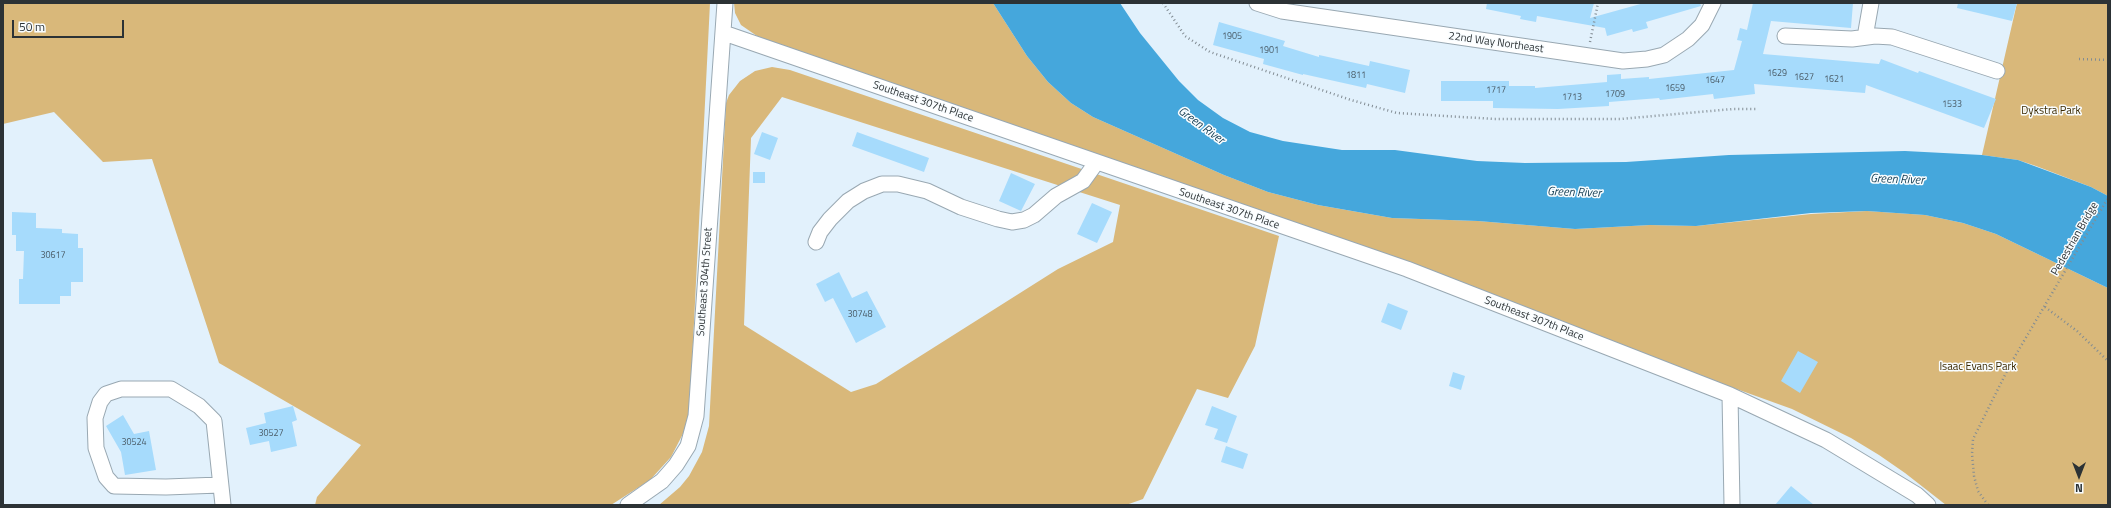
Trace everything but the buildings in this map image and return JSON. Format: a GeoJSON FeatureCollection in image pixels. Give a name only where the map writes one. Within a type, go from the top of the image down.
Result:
{"type":"FeatureCollection","features":[{"type":"Feature","properties":{"kind":"street","name":"Southeast 304th Street"},"geometry":{"type":"LineString","coordinates":[[628,505],[662,481],[676,465],[688,446],[696,416],[725,3]]}},
{"type":"Feature","properties":{"kind":"street","name":"22nd Way Northeast"},"geometry":{"type":"LineString","coordinates":[[1257,3],[1282,11],[1623,61],[1647,59],[1664,54],[1688,39],[1702,25],[1713,3]]}},
{"type":"Feature","properties":{"kind":"street"},"geometry":{"type":"LineString","coordinates":[[1865,37],[1871,3]]}},
{"type":"Feature","properties":{"kind":"street","name":"Southeast 307th Place"},"geometry":{"type":"LineString","coordinates":[[724,33],[1096,163],[1407,269],[1730,395],[1826,440],[1917,495],[1928,505]]}},
{"type":"Feature","properties":{"kind":"street"},"geometry":{"type":"LineString","coordinates":[[1785,36],[1852,39],[1865,37],[1892,37],[1998,71]]}},
{"type":"Feature","properties":{"kind":"street"},"geometry":{"type":"LineString","coordinates":[[816,242],[820,232],[848,201],[864,191],[882,184],[898,184],[921,190],[998,220],[1012,222],[1024,220],[1034,215],[1056,196],[1083,181],[1096,163]]}},
{"type":"Feature","properties":{"kind":"street"},"geometry":{"type":"LineString","coordinates":[[220,485],[166,487],[114,486],[106,477],[96,448],[95,418],[100,402],[106,394],[121,389],[171,389],[199,406],[214,422],[223,505]]}},
{"type":"Feature","properties":{"kind":"street"},"geometry":{"type":"LineString","coordinates":[[1730,395],[1732,505]]}},
{"type":"Feature","properties":{"kind":"path"},"geometry":{"type":"LineString","coordinates":[[1163,3],[1184,36],[1210,52],[1351,100],[1397,113],[1494,119],[1620,119],[1733,109],[1757,109]]}},
{"type":"Feature","properties":{"kind":"path"},"geometry":{"type":"LineString","coordinates":[[1587,56],[1598,3]]}},
{"type":"Feature","properties":{"kind":"path"},"geometry":{"type":"LineString","coordinates":[[2078,58],[2108,60]]}},
{"type":"Feature","properties":{"kind":"path","name":"Pedestrian Bridge"},"geometry":{"type":"LineString","coordinates":[[1988,505],[1978,491],[1974,476],[1972,454],[1974,439],[2011,363],[2108,198]]}},
{"type":"Feature","properties":{"kind":"path"},"geometry":{"type":"LineString","coordinates":[[2045,307],[2077,331],[2108,362]]}},
{"type":"Feature","properties":{"kind":"green space"},"geometry":{"type":"Polygon","coordinates":[[[3,3],[710,3],[689,422],[671,457],[650,480],[611,505],[315,505],[317,497],[361,445],[219,363],[152,159],[103,162],[54,112],[3,124],[3,3]]]}},
{"type":"Feature","properties":{"kind":"green space","name":"Isaac Evans Park"},"geometry":{"type":"Polygon","coordinates":[[[734,3],[993,3],[1027,56],[1048,82],[1071,103],[1093,117],[1224,175],[1268,192],[1318,205],[1392,218],[1478,221],[1575,229],[1650,225],[1696,226],[1811,214],[1867,211],[1925,215],[1963,223],[1996,234],[2108,288],[2108,505],[1946,505],[1879,455],[1851,438],[1792,409],[757,36],[741,25],[735,13],[734,3]]]}},
{"type":"Feature","properties":{"kind":"green space","name":"Dykstra Park"},"geometry":{"type":"Polygon","coordinates":[[[2017,3],[2108,3],[2108,196],[2091,187],[2018,160],[1982,155],[2017,3]]]}},
{"type":"Feature","properties":{"kind":"green space"},"geometry":{"type":"Polygon","coordinates":[[[772,67],[790,70],[1279,236],[1255,346],[1228,398],[1197,389],[1143,499],[1126,505],[659,505],[680,487],[689,476],[702,452],[709,426],[726,103],[729,95],[740,81],[755,71],[772,67]],[[782,97],[751,138],[744,325],[851,392],[876,384],[1058,269],[1113,242],[1120,205],[782,97]]]}},
{"type":"Feature","properties":{"kind":"water","name":"Green River"},"geometry":{"type":"Polygon","coordinates":[[[993,3],[1120,3],[1140,33],[1179,81],[1198,100],[1223,118],[1250,132],[1283,141],[1342,150],[1395,150],[1477,161],[1525,163],[1626,162],[1729,155],[1905,151],[1982,155],[2018,160],[2091,187],[2108,196],[2108,288],[1996,234],[1963,223],[1925,215],[1867,211],[1811,213],[1696,226],[1650,225],[1575,229],[1478,221],[1392,218],[1318,205],[1268,192],[1224,175],[1093,117],[1071,103],[1048,82],[1027,56],[993,3]]]}}]}
